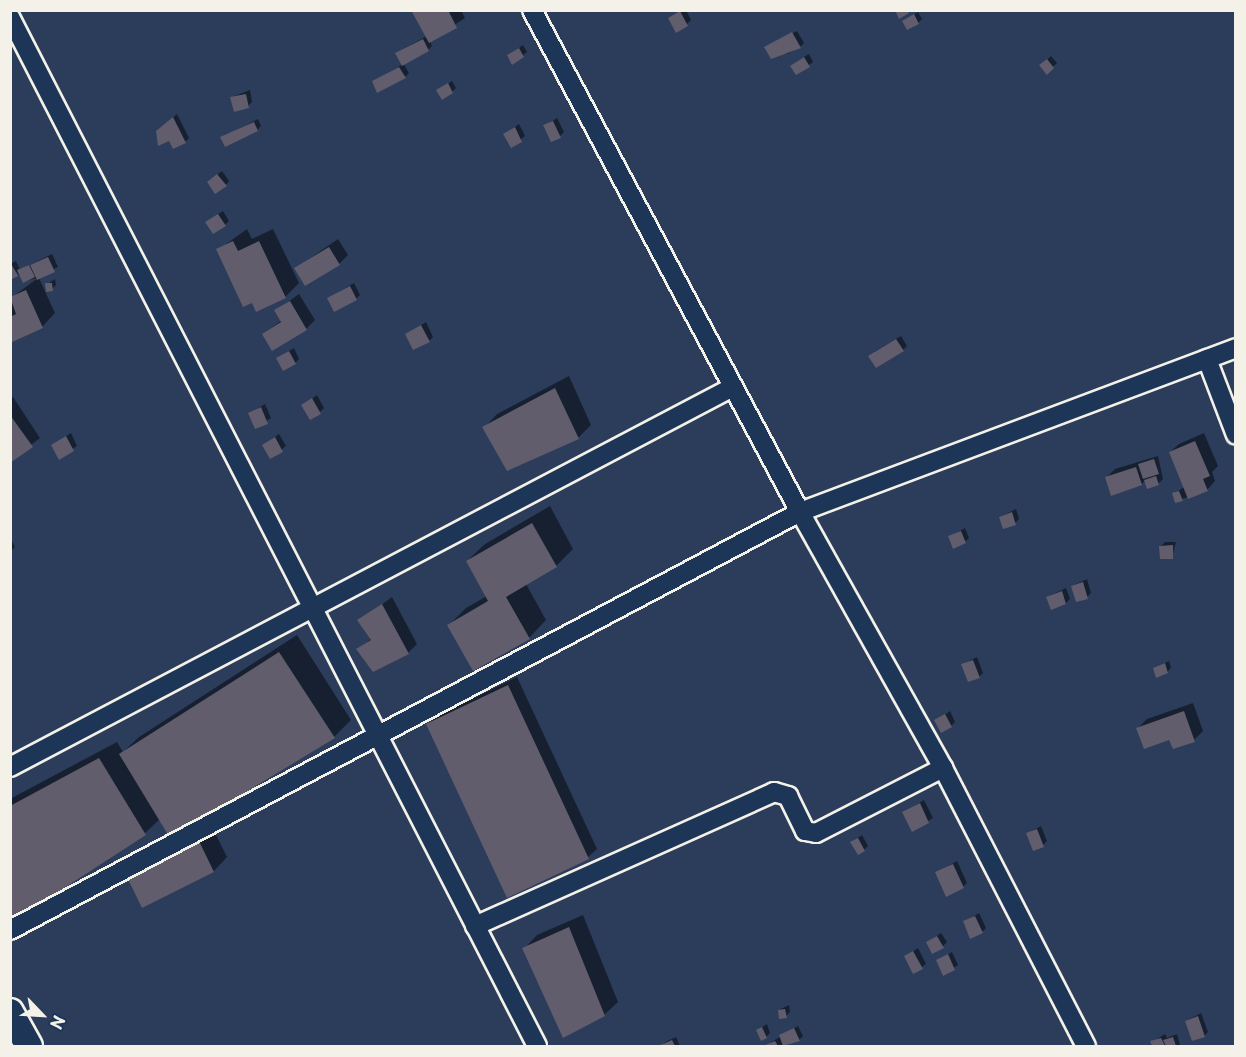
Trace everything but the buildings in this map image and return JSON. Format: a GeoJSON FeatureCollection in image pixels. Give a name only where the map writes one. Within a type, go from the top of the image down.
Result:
{"type":"FeatureCollection","features":[{"type":"Feature","properties":{"kind":"street"},"geometry":{"type":"LineString","coordinates":[[532,10],[800,512],[943,768],[1086,1047]]}},
{"type":"Feature","properties":{"kind":"street"},"geometry":{"type":"LineString","coordinates":[[10,17],[537,1047]]}},
{"type":"Feature","properties":{"kind":"street"},"geometry":{"type":"LineString","coordinates":[[10,930],[800,512],[1236,348]]}},
{"type":"Feature","properties":{"kind":"street"},"geometry":{"type":"LineString","coordinates":[[1207,359],[1236,435]]}},
{"type":"Feature","properties":{"kind":"street"},"geometry":{"type":"LineString","coordinates":[[10,767],[311,606],[733,387]]}},
{"type":"Feature","properties":{"kind":"street"},"geometry":{"type":"LineString","coordinates":[[475,926],[774,792],[788,796],[805,831],[816,833],[943,768]]}},
{"type":"Feature","properties":{"kind":"street"},"geometry":{"type":"LineString","coordinates":[[10,1012],[29,1047]]}}]}
